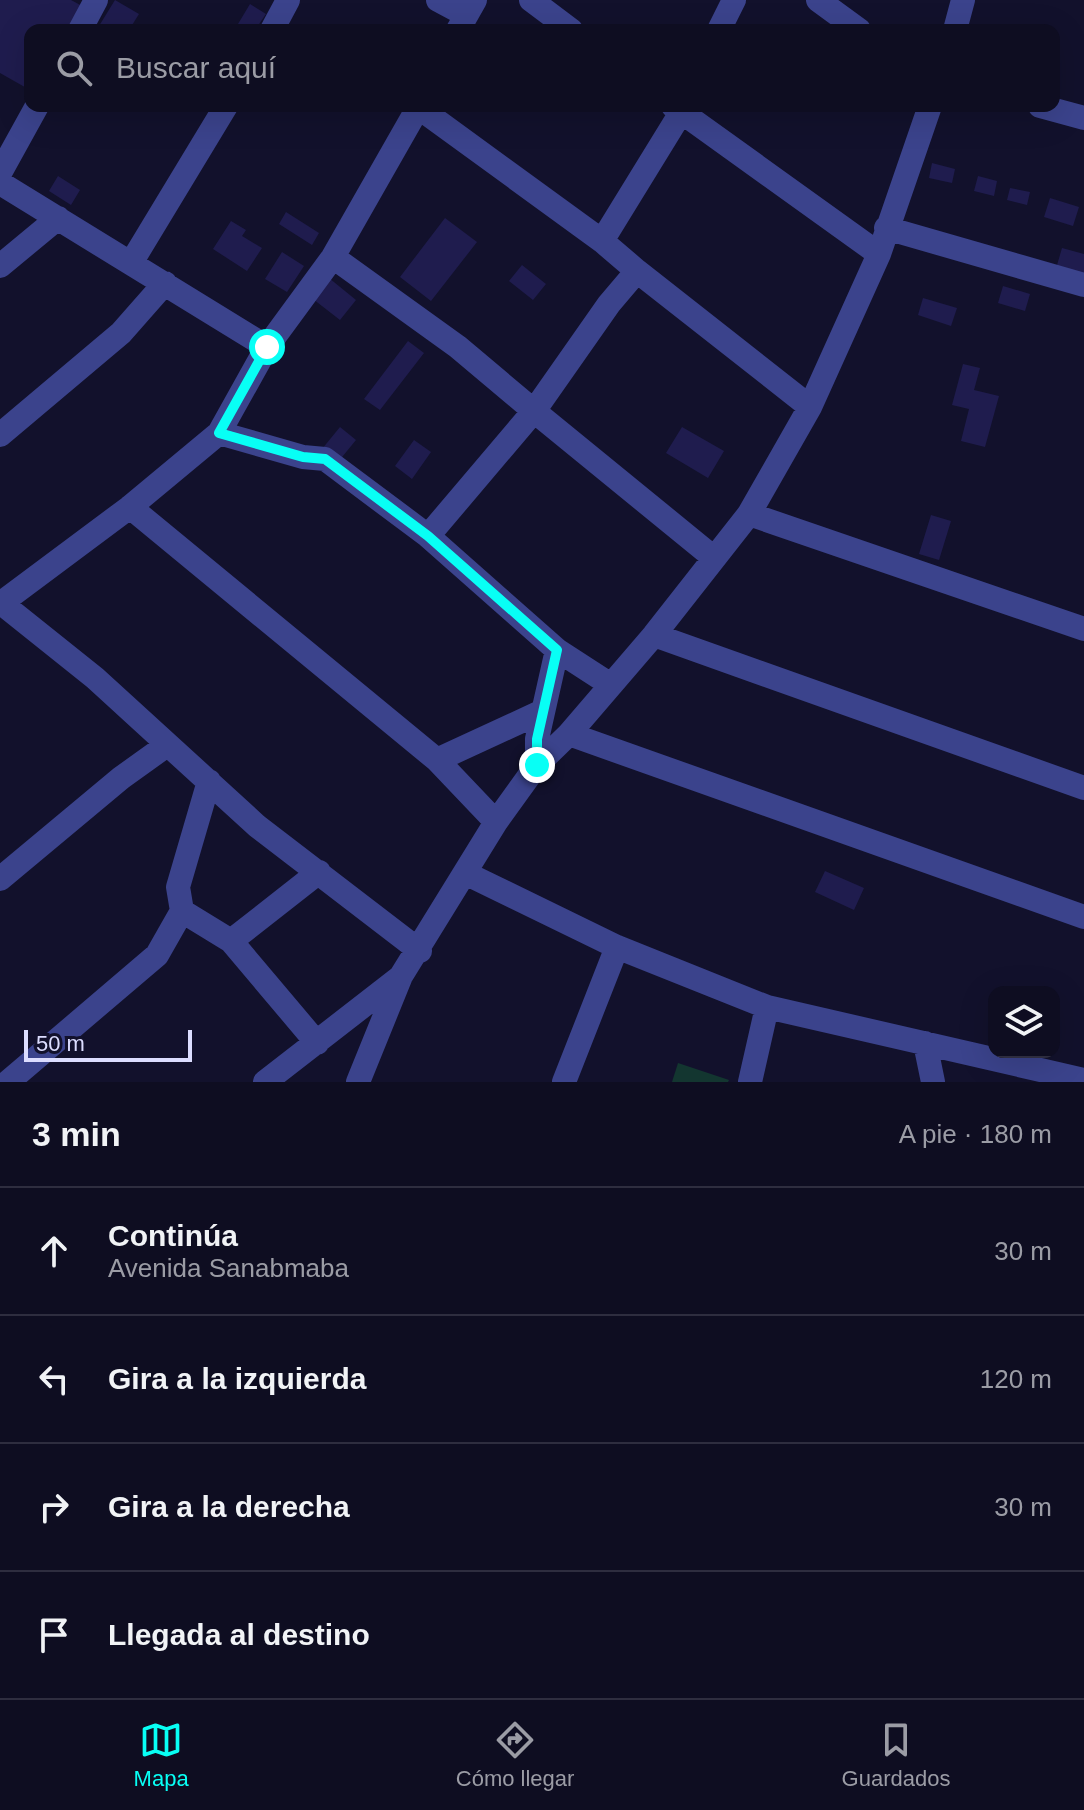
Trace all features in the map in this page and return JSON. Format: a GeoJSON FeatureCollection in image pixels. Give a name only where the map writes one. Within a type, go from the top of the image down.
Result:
{"type":"FeatureCollection","features":[{"type":"Feature","properties":{"kind":"street"},"geometry":{"type":"LineString","coordinates":[[83,24],[96,0]]}},
{"type":"Feature","properties":{"kind":"street"},"geometry":{"type":"LineString","coordinates":[[275,24],[288,0]]}},
{"type":"Feature","properties":{"kind":"street"},"geometry":{"type":"LineString","coordinates":[[438,0],[466,15]]}},
{"type":"Feature","properties":{"kind":"street"},"geometry":{"type":"LineString","coordinates":[[531,0],[563,24]]}},
{"type":"Feature","properties":{"kind":"street"},"geometry":{"type":"LineString","coordinates":[[722,24],[734,0]]}},
{"type":"Feature","properties":{"kind":"street"},"geometry":{"type":"LineString","coordinates":[[818,0],[851,24]]}},
{"type":"Feature","properties":{"kind":"street"},"geometry":{"type":"LineString","coordinates":[[957,24],[963,0]]}},
{"type":"Feature","properties":{"kind":"street"},"geometry":{"type":"LineString","coordinates":[[1060,111],[1084,118]]}},
{"type":"Feature","properties":{"kind":"street"},"geometry":{"type":"LineString","coordinates":[[0,173],[34,112]]}},
{"type":"Feature","properties":{"kind":"street"},"geometry":{"type":"LineString","coordinates":[[131,263],[222,112]]}},
{"type":"Feature","properties":{"kind":"street"},"geometry":{"type":"LineString","coordinates":[[415,112],[333,257],[267,347],[219,433],[130,507],[0,603],[95,678],[257,826],[420,951]]}},
{"type":"Feature","properties":{"kind":"street"},"geometry":{"type":"LineString","coordinates":[[426,112],[602,241],[810,407]]}},
{"type":"Feature","properties":{"kind":"street"},"geometry":{"type":"LineString","coordinates":[[602,241],[678,112]]}},
{"type":"Feature","properties":{"kind":"street"},"geometry":{"type":"LineString","coordinates":[[685,112],[879,254]]}},
{"type":"Feature","properties":{"kind":"street"},"geometry":{"type":"LineString","coordinates":[[265,1082],[401,976],[420,951],[496,822],[537,765],[569,734],[654,635],[749,514],[810,407],[879,254],[928,112]]}},
{"type":"Feature","properties":{"kind":"street"},"geometry":{"type":"LineString","coordinates":[[0,183],[267,347]]}},
{"type":"Feature","properties":{"kind":"street"},"geometry":{"type":"LineString","coordinates":[[0,266],[58,218]]}},
{"type":"Feature","properties":{"kind":"street"},"geometry":{"type":"LineString","coordinates":[[886,228],[1084,285]]}},
{"type":"Feature","properties":{"kind":"street"},"geometry":{"type":"LineString","coordinates":[[333,257],[458,347],[714,558]]}},
{"type":"Feature","properties":{"kind":"street"},"geometry":{"type":"LineString","coordinates":[[428,536],[534,411],[609,304],[637,271]]}},
{"type":"Feature","properties":{"kind":"street"},"geometry":{"type":"LineString","coordinates":[[0,435],[121,333],[165,283]]}},
{"type":"Feature","properties":{"kind":"street"},"geometry":{"type":"LineString","coordinates":[[219,433],[303,457],[325,459],[428,536],[557,650],[611,685]]}},
{"type":"Feature","properties":{"kind":"street"},"geometry":{"type":"LineString","coordinates":[[130,507],[437,760],[496,822]]}},
{"type":"Feature","properties":{"kind":"street"},"geometry":{"type":"LineString","coordinates":[[749,514],[1084,629]]}},
{"type":"Feature","properties":{"kind":"street"},"geometry":{"type":"LineString","coordinates":[[654,635],[1084,788]]}},
{"type":"Feature","properties":{"kind":"street"},"geometry":{"type":"LineString","coordinates":[[537,765],[543,711],[557,650]]}},
{"type":"Feature","properties":{"kind":"street"},"geometry":{"type":"LineString","coordinates":[[437,760],[543,711]]}},
{"type":"Feature","properties":{"kind":"street"},"geometry":{"type":"LineString","coordinates":[[569,734],[1084,917]]}},
{"type":"Feature","properties":{"kind":"street"},"geometry":{"type":"LineString","coordinates":[[0,879],[121,778],[167,745]]}},
{"type":"Feature","properties":{"kind":"street"},"geometry":{"type":"LineString","coordinates":[[8,1082],[157,955],[182,911],[178,887],[209,781]]}},
{"type":"Feature","properties":{"kind":"street"},"geometry":{"type":"LineString","coordinates":[[231,941],[319,872]]}},
{"type":"Feature","properties":{"kind":"street"},"geometry":{"type":"LineString","coordinates":[[467,874],[617,947],[767,1007],[925,1043],[1016,1074],[1084,1080]]}},
{"type":"Feature","properties":{"kind":"street"},"geometry":{"type":"LineString","coordinates":[[182,911],[231,941],[317,1043]]}},
{"type":"Feature","properties":{"kind":"street"},"geometry":{"type":"LineString","coordinates":[[564,1082],[617,947]]}},
{"type":"Feature","properties":{"kind":"street"},"geometry":{"type":"LineString","coordinates":[[358,1082],[401,976]]}},
{"type":"Feature","properties":{"kind":"street"},"geometry":{"type":"LineString","coordinates":[[750,1082],[767,1007]]}},
{"type":"Feature","properties":{"kind":"street"},"geometry":{"type":"LineString","coordinates":[[925,1043],[933,1082]]}},
{"type":"Feature","properties":{"kind":"green space"},"geometry":{"type":"Polygon","coordinates":[[[678,1063],[729,1080],[672,1082],[678,1063]]]}},
{"type":"Feature","properties":{"kind":"building"},"geometry":{"type":"Polygon","coordinates":[[[0,0],[71,0],[84,7],[74,24],[24,24],[24,87],[0,73],[0,0]]]}},
{"type":"Feature","properties":{"kind":"building"},"geometry":{"type":"Polygon","coordinates":[[[115,0],[139,14],[133,24],[100,24],[115,0]]]}},
{"type":"Feature","properties":{"kind":"building"},"geometry":{"type":"Polygon","coordinates":[[[250,4],[266,14],[259,24],[238,24],[250,4]]]}},
{"type":"Feature","properties":{"kind":"building"},"geometry":{"type":"Polygon","coordinates":[[[932,163],[955,169],[952,183],[929,178],[932,163]]]}},
{"type":"Feature","properties":{"kind":"building"},"geometry":{"type":"Polygon","coordinates":[[[58,176],[80,190],[71,205],[49,191],[58,176]]]}},
{"type":"Feature","properties":{"kind":"building"},"geometry":{"type":"Polygon","coordinates":[[[978,176],[997,181],[994,196],[974,191],[978,176]]]}},
{"type":"Feature","properties":{"kind":"building"},"geometry":{"type":"Polygon","coordinates":[[[1010,188],[1030,192],[1027,205],[1007,200],[1010,188]]]}},
{"type":"Feature","properties":{"kind":"building"},"geometry":{"type":"Polygon","coordinates":[[[1050,198],[1079,207],[1073,226],[1044,217],[1050,198]]]}},
{"type":"Feature","properties":{"kind":"building"},"geometry":{"type":"Polygon","coordinates":[[[286,212],[319,233],[312,245],[279,224],[286,212]]]}},
{"type":"Feature","properties":{"kind":"building"},"geometry":{"type":"Polygon","coordinates":[[[445,218],[477,242],[431,301],[400,277],[445,218]]]}},
{"type":"Feature","properties":{"kind":"building"},"geometry":{"type":"Polygon","coordinates":[[[231,221],[246,230],[242,236],[262,248],[247,271],[213,249],[231,221]]]}},
{"type":"Feature","properties":{"kind":"building"},"geometry":{"type":"Polygon","coordinates":[[[1062,248],[1084,254],[1084,281],[1055,272],[1062,248]]]}},
{"type":"Feature","properties":{"kind":"building"},"geometry":{"type":"Polygon","coordinates":[[[282,252],[304,266],[287,292],[265,279],[282,252]]]}},
{"type":"Feature","properties":{"kind":"building"},"geometry":{"type":"Polygon","coordinates":[[[522,265],[546,284],[533,300],[509,281],[522,265]]]}},
{"type":"Feature","properties":{"kind":"building"},"geometry":{"type":"Polygon","coordinates":[[[329,278],[356,300],[340,320],[313,299],[329,278]]]}},
{"type":"Feature","properties":{"kind":"building"},"geometry":{"type":"Polygon","coordinates":[[[1003,286],[1030,294],[1025,311],[998,303],[1003,286]]]}},
{"type":"Feature","properties":{"kind":"building"},"geometry":{"type":"Polygon","coordinates":[[[923,298],[957,308],[951,326],[918,315],[923,298]]]}},
{"type":"Feature","properties":{"kind":"building"},"geometry":{"type":"Polygon","coordinates":[[[408,341],[424,353],[380,410],[364,399],[408,341]]]}},
{"type":"Feature","properties":{"kind":"building"},"geometry":{"type":"Polygon","coordinates":[[[963,364],[980,368],[974,390],[999,396],[985,447],[961,441],[969,409],[952,405],[963,364]]]}},
{"type":"Feature","properties":{"kind":"building"},"geometry":{"type":"Polygon","coordinates":[[[340,427],[356,440],[338,462],[322,449],[340,427]]]}},
{"type":"Feature","properties":{"kind":"building"},"geometry":{"type":"Polygon","coordinates":[[[682,427],[724,451],[708,478],[666,453],[682,427]]]}},
{"type":"Feature","properties":{"kind":"building"},"geometry":{"type":"Polygon","coordinates":[[[414,440],[431,452],[412,479],[395,466],[414,440]]]}},
{"type":"Feature","properties":{"kind":"building"},"geometry":{"type":"Polygon","coordinates":[[[931,515],[951,521],[939,560],[919,554],[931,515]]]}},
{"type":"Feature","properties":{"kind":"building"},"geometry":{"type":"Polygon","coordinates":[[[825,871],[864,888],[854,910],[815,892],[825,871]]]}},
{"type":"Feature","properties":{"kind":"route"},"geometry":{"type":"LineString","coordinates":[[267,347],[219,433],[303,457],[325,459],[428,536],[557,650],[537,739],[537,765]]}}]}
